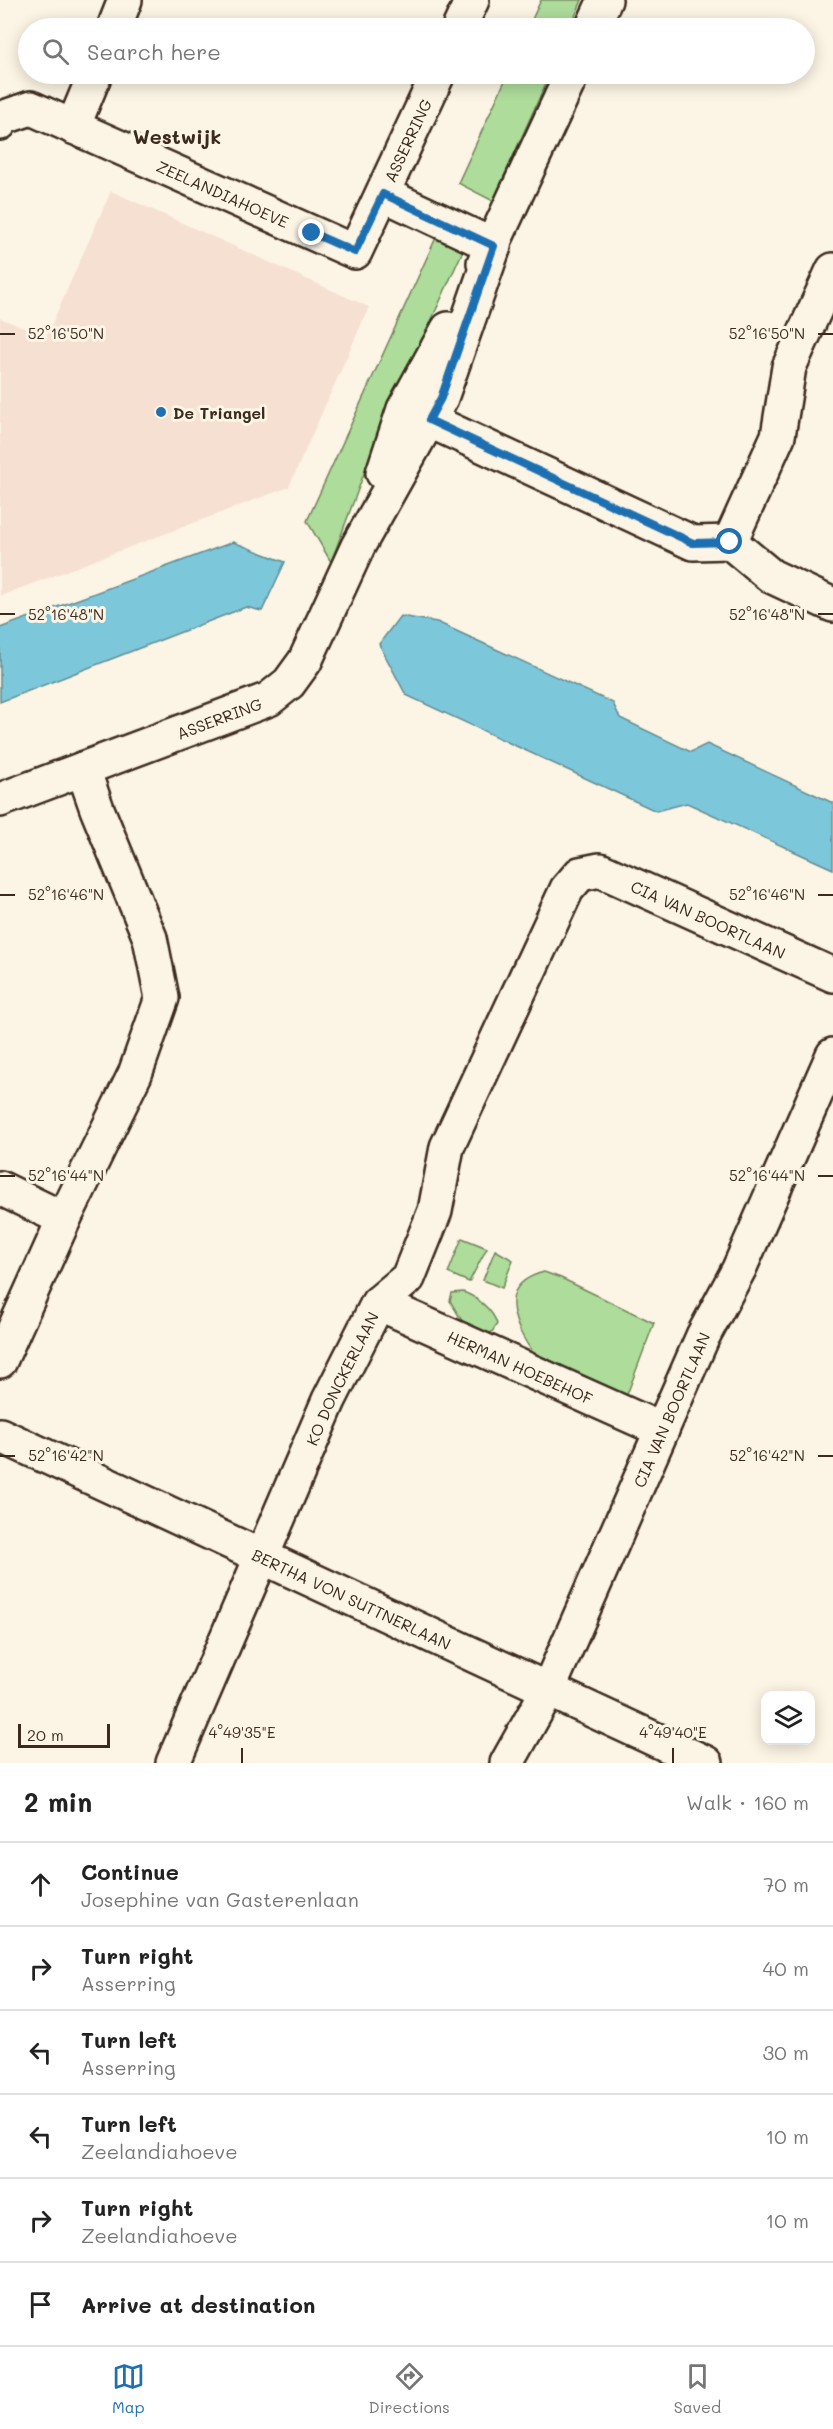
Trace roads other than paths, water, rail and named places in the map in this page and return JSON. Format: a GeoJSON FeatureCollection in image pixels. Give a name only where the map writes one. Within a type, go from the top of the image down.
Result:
{"type":"FeatureCollection","features":[{"type":"Feature","properties":{"kind":"street"},"geometry":{"type":"LineString","coordinates":[[118,18],[126,0]]}},
{"type":"Feature","properties":{"kind":"street"},"geometry":{"type":"LineString","coordinates":[[464,18],[472,0]]}},
{"type":"Feature","properties":{"kind":"street"},"geometry":{"type":"LineString","coordinates":[[597,18],[605,0]]}},
{"type":"Feature","properties":{"kind":"street"},"geometry":{"type":"LineString","coordinates":[[81,130],[92,84]]}},
{"type":"Feature","properties":{"kind":"street","name":"ASSERRING"},"geometry":{"type":"LineString","coordinates":[[433,84],[383,194],[494,246]]}},
{"type":"Feature","properties":{"kind":"street","name":"ASSERRING"},"geometry":{"type":"LineString","coordinates":[[0,800],[269,699],[289,683],[305,661],[567,84]]}},
{"type":"Feature","properties":{"kind":"street","name":"ZEELANDIAHOEVE"},"geometry":{"type":"LineString","coordinates":[[1,121],[31,108],[355,252],[383,194]]}},
{"type":"Feature","properties":{"kind":"street"},"geometry":{"type":"LineString","coordinates":[[730,542],[778,436],[789,367],[833,270]]}},
{"type":"Feature","properties":{"kind":"street"},"geometry":{"type":"LineString","coordinates":[[417,415],[693,543],[730,542],[771,576],[833,605]]}},
{"type":"Feature","properties":{"kind":"street"},"geometry":{"type":"LineString","coordinates":[[0,1361],[64,1220],[135,1074],[162,998],[150,938],[103,825],[83,769]]}},
{"type":"Feature","properties":{"kind":"street","name":"CIA VAN BOORTLAAN"},"geometry":{"type":"LineString","coordinates":[[580,874],[600,870],[833,975]]}},
{"type":"Feature","properties":{"kind":"street","name":"KO DONCKERLAAN"},"geometry":{"type":"LineString","coordinates":[[173,1763],[329,1400],[378,1303],[408,1278],[435,1211],[447,1147],[567,889],[580,874]]}},
{"type":"Feature","properties":{"kind":"street","name":"CIA VAN BOORTLAAN"},"geometry":{"type":"LineString","coordinates":[[507,1763],[548,1690],[703,1336],[739,1269],[833,1055]]}},
{"type":"Feature","properties":{"kind":"street"},"geometry":{"type":"LineString","coordinates":[[0,1188],[64,1220]]}},
{"type":"Feature","properties":{"kind":"street","name":"HERMAN HOEBEHOF"},"geometry":{"type":"LineString","coordinates":[[378,1303],[662,1430]]}},
{"type":"Feature","properties":{"kind":"street","name":"BERTHA VON SUTTNERLAAN"},"geometry":{"type":"LineString","coordinates":[[0,1435],[706,1763]]}},
{"type":"Feature","properties":{"kind":"water"},"geometry":{"type":"Polygon","coordinates":[[[233,542],[285,562],[262,611],[246,607],[0,702],[0,628],[233,542]]]}},
{"type":"Feature","properties":{"kind":"water"},"geometry":{"type":"Polygon","coordinates":[[[400,616],[437,622],[613,703],[620,718],[691,752],[707,744],[833,803],[833,869],[687,803],[656,811],[406,695],[379,644],[400,616]]]}},
{"type":"Feature","properties":{"kind":"place","name":"De Triangel"},"geometry":{"type":"Point","coordinates":[161,412]}},
{"type":"Feature","properties":{"kind":"district","name":"Westwijk"},"geometry":{"type":"Point","coordinates":[177,136]}}]}
